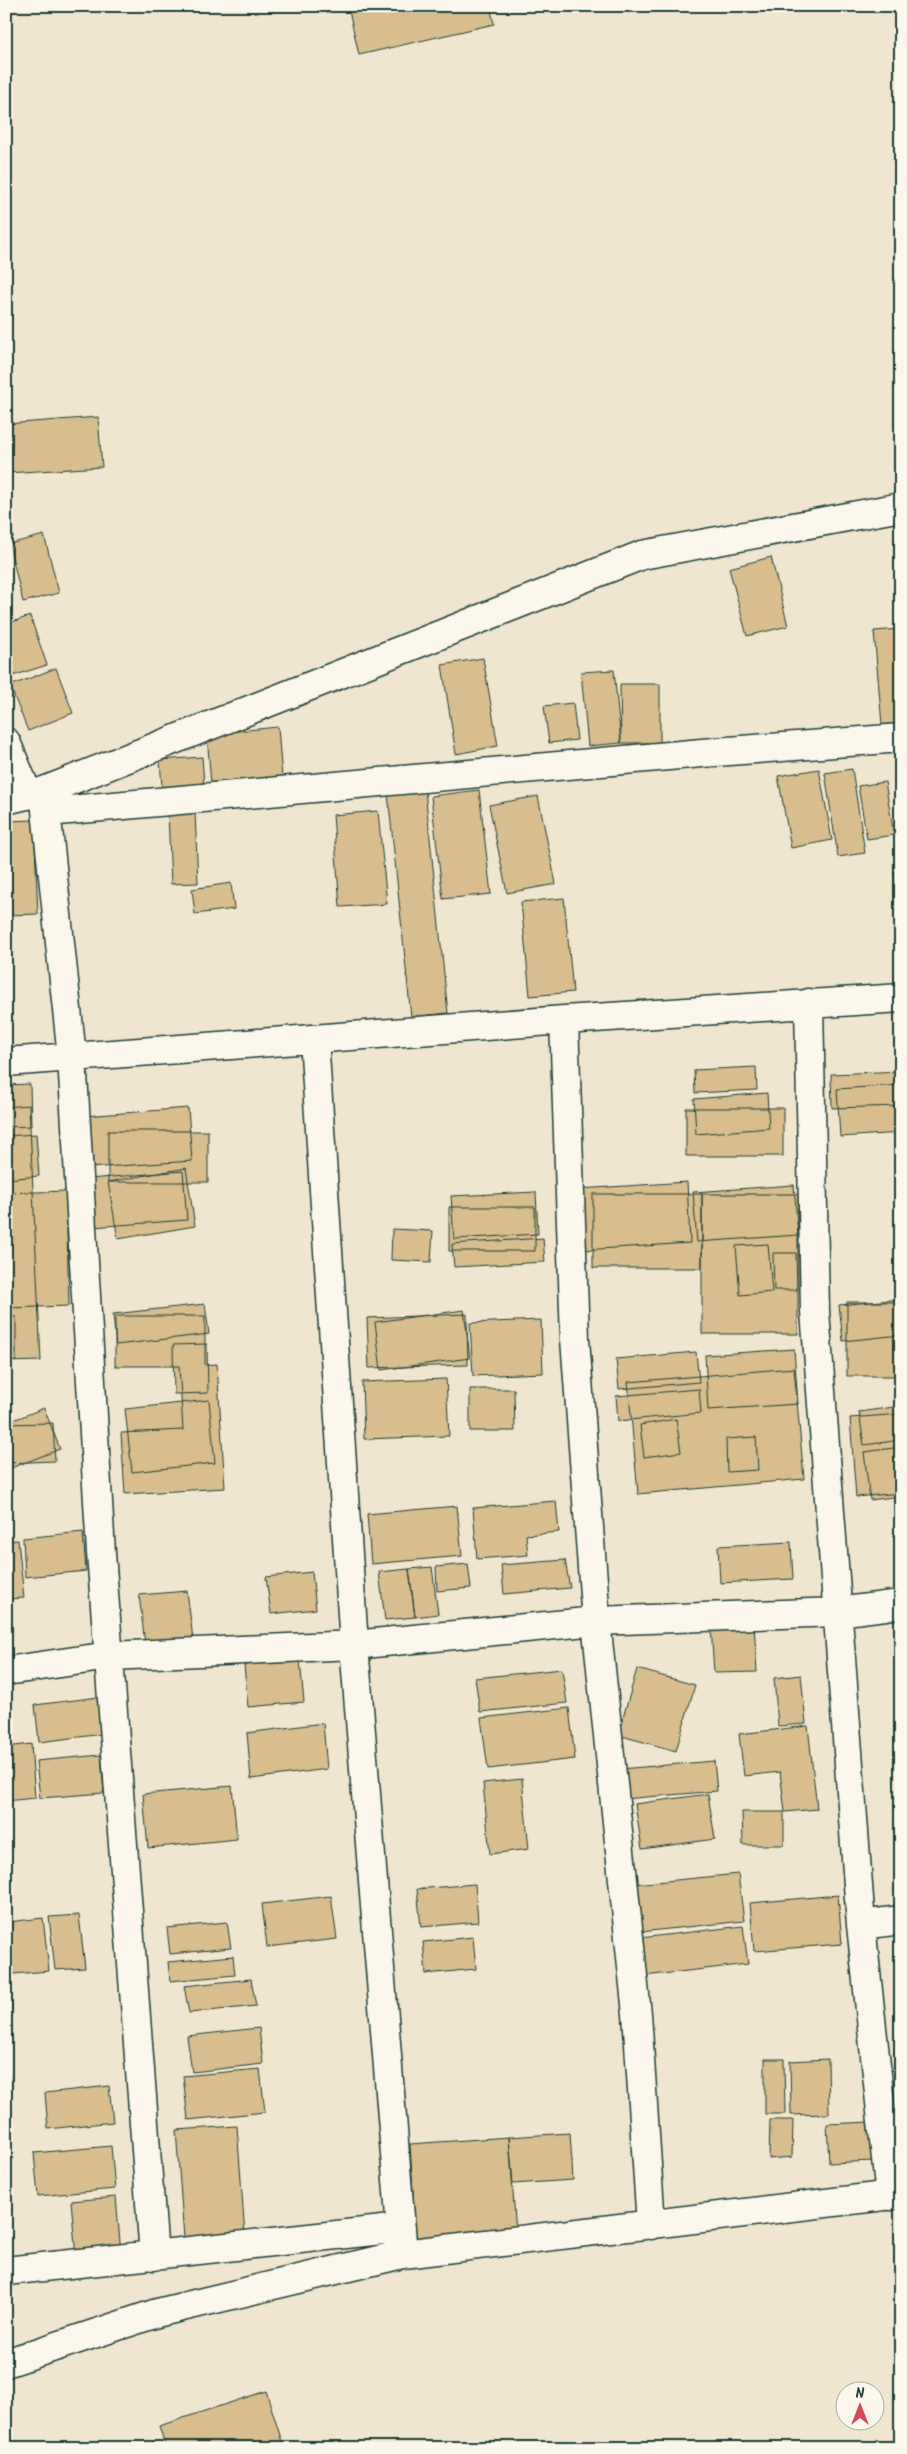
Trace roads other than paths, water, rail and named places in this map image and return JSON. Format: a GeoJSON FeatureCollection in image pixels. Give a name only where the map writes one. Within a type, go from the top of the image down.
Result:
{"type":"FeatureCollection","features":[{"type":"Feature","properties":{"kind":"street"},"geometry":{"type":"LineString","coordinates":[[31,799],[642,555],[901,507]]}},
{"type":"Feature","properties":{"kind":"street"},"geometry":{"type":"LineString","coordinates":[[31,799],[901,738]]}},
{"type":"Feature","properties":{"kind":"street"},"geometry":{"type":"LineString","coordinates":[[6,742],[31,799],[72,1057],[86,1314],[109,1656],[154,2256]]}},
{"type":"Feature","properties":{"kind":"street"},"geometry":{"type":"LineString","coordinates":[[6,1062],[564,1020],[901,998]]}},
{"type":"Feature","properties":{"kind":"street"},"geometry":{"type":"LineString","coordinates":[[6,2272],[154,2256],[651,2225],[895,2195],[861,1925],[815,1311],[809,1003]]}},
{"type":"Feature","properties":{"kind":"street"},"geometry":{"type":"LineString","coordinates":[[564,1020],[575,1339],[596,1621],[636,2014],[651,2225]]}},
{"type":"Feature","properties":{"kind":"street"},"geometry":{"type":"LineString","coordinates":[[314,1039],[354,1645],[402,2241]]}},
{"type":"Feature","properties":{"kind":"street"},"geometry":{"type":"LineString","coordinates":[[6,1671],[109,1656],[354,1645],[596,1621],[837,1612],[901,1604]]}},
{"type":"Feature","properties":{"kind":"street"},"geometry":{"type":"LineString","coordinates":[[861,1925],[901,1920]]}},
{"type":"Feature","properties":{"kind":"street"},"geometry":{"type":"LineString","coordinates":[[6,2363],[157,2313],[402,2241]]}}]}
